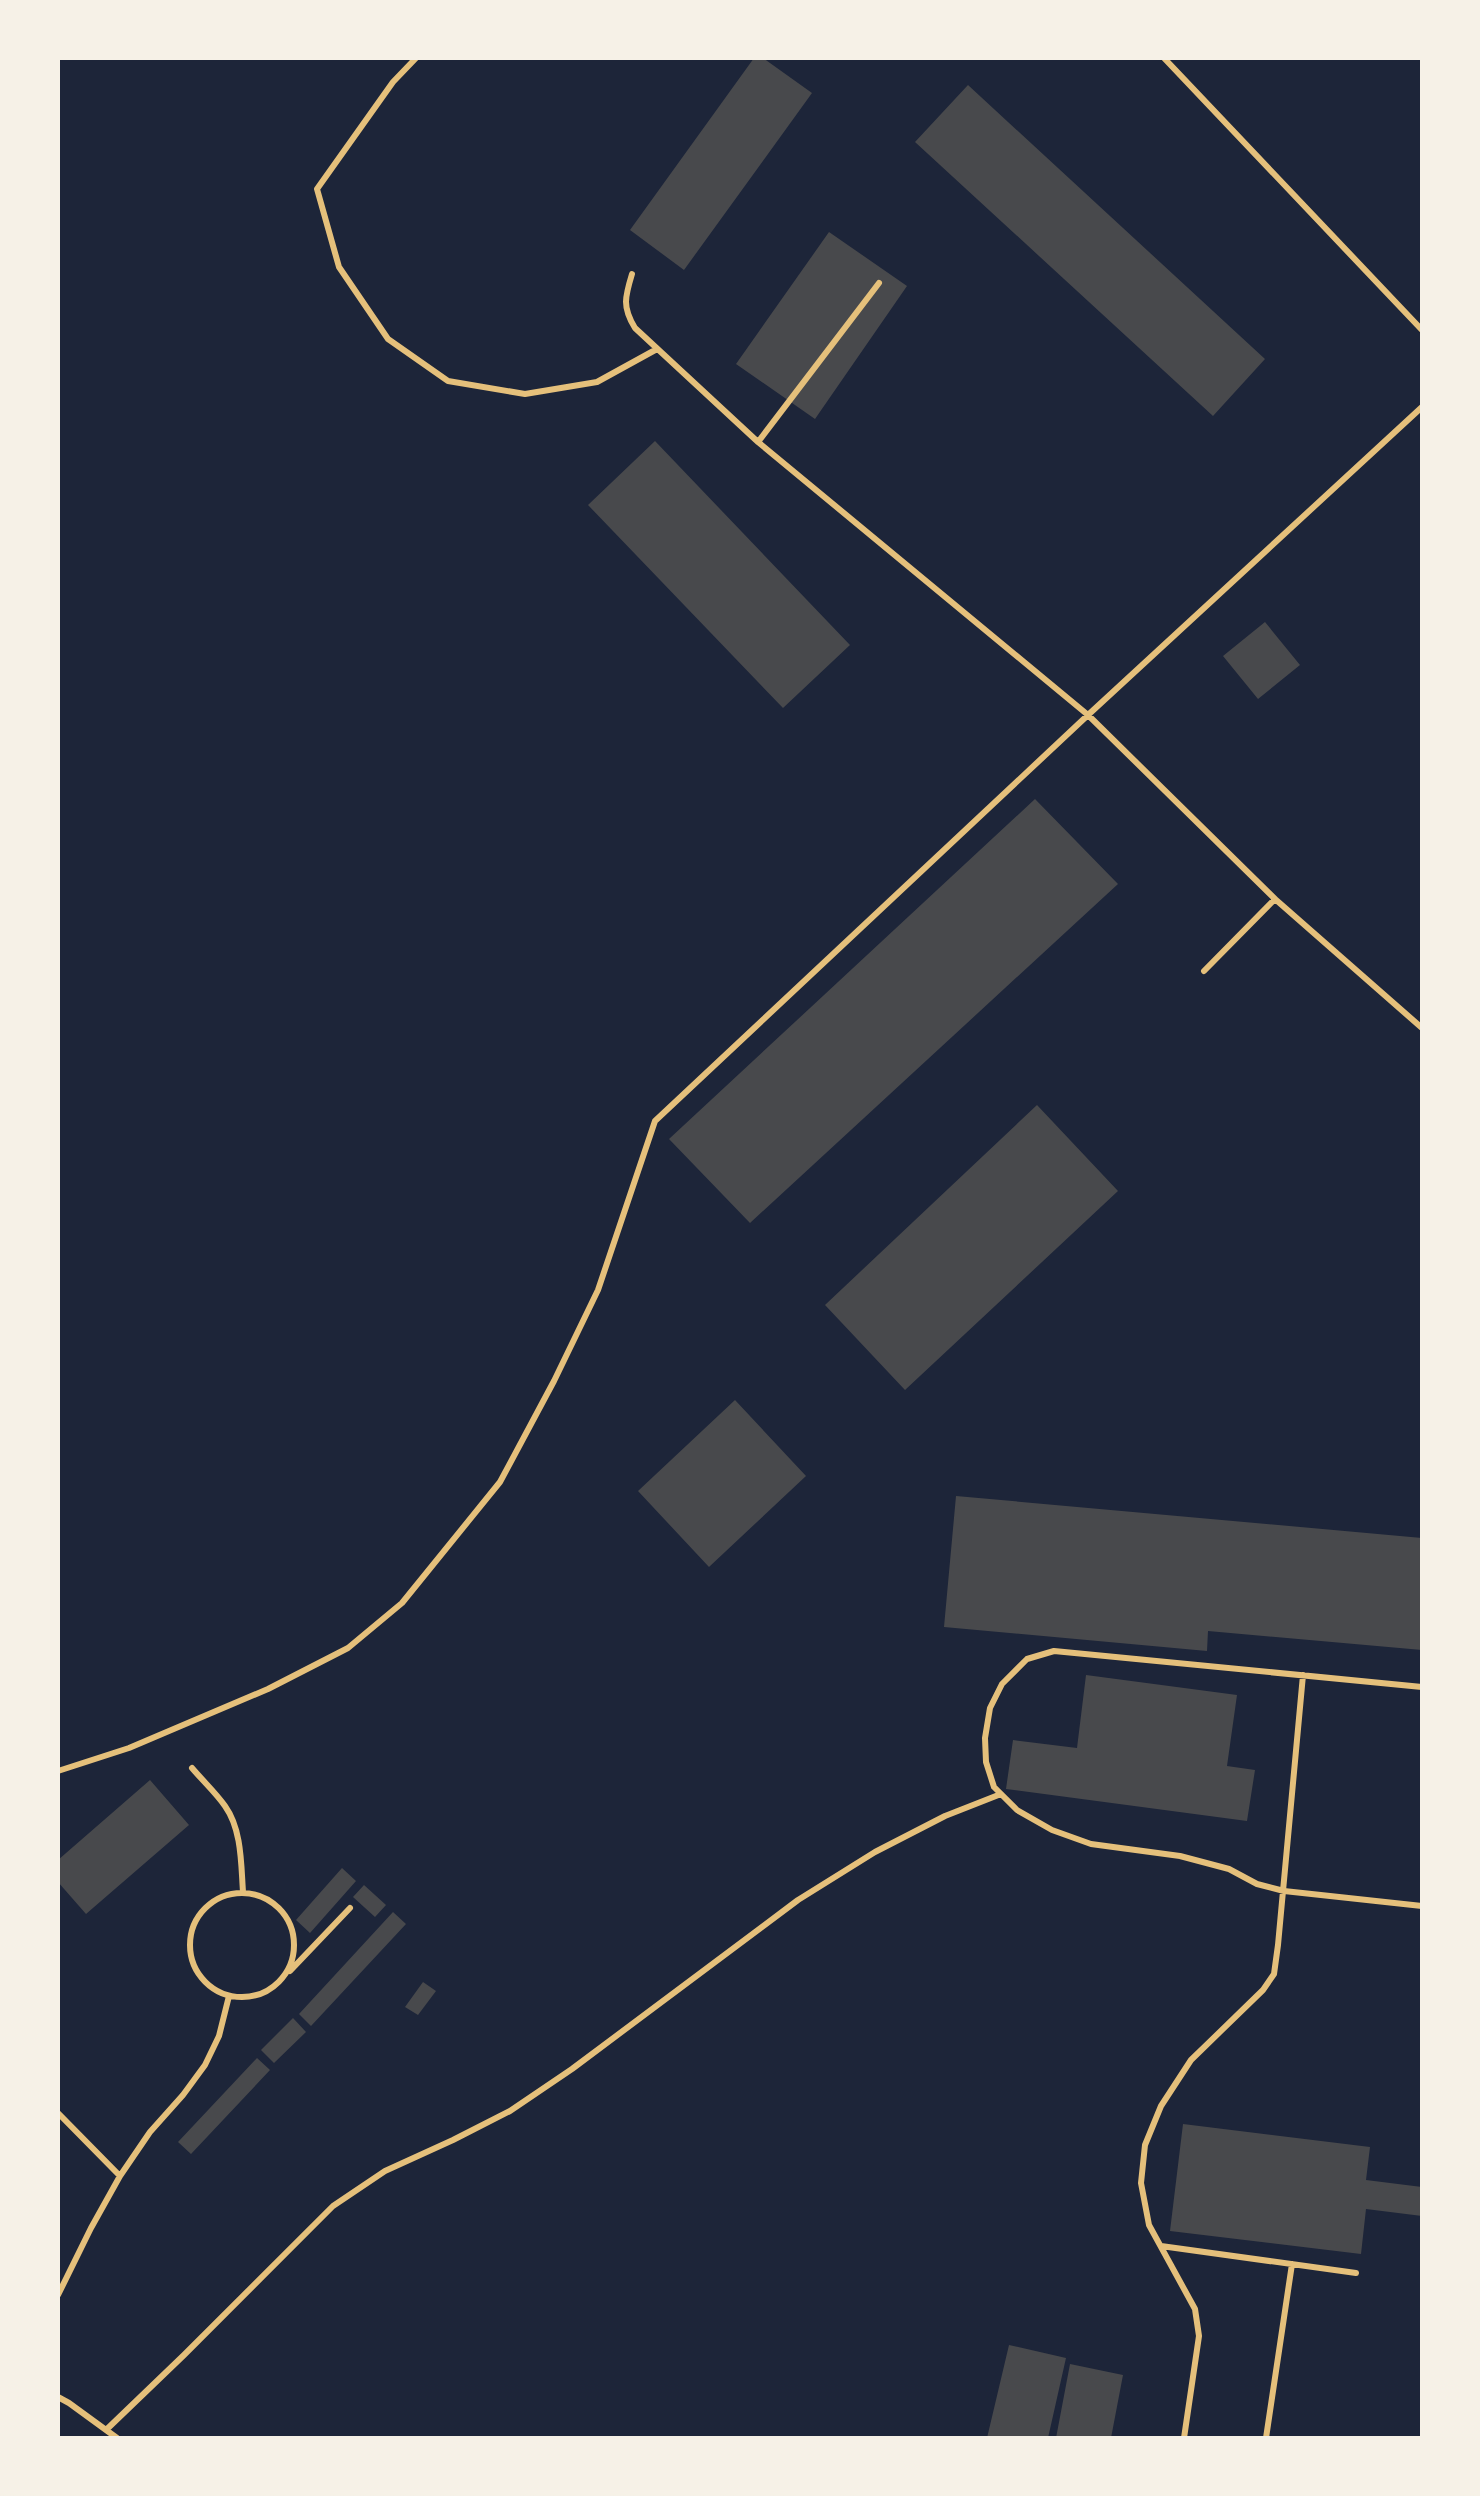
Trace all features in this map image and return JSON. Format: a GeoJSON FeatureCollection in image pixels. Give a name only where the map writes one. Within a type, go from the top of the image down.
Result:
{"type":"FeatureCollection","features":[{"type":"Feature","properties":{"kind":"lane"},"geometry":{"type":"LineString","coordinates":[[416,58],[393,82],[317,189],[339,267],[388,339],[448,381],[525,394],[597,382],[657,349]]}},
{"type":"Feature","properties":{"kind":"lane"},"geometry":{"type":"LineString","coordinates":[[1164,58],[1422,330]]}},
{"type":"Feature","properties":{"kind":"lane"},"geometry":{"type":"LineString","coordinates":[[632,274],[625,297],[627,316],[657,349],[758,442],[1088,715],[1275,899],[1422,1028]]}},
{"type":"Feature","properties":{"kind":"lane"},"geometry":{"type":"LineString","coordinates":[[758,442],[879,283]]}},
{"type":"Feature","properties":{"kind":"lane"},"geometry":{"type":"LineString","coordinates":[[58,1771],[129,1748],[268,1689],[348,1648],[402,1603],[500,1482],[554,1381],[598,1290],[655,1121],[1422,407]]}},
{"type":"Feature","properties":{"kind":"lane"},"geometry":{"type":"LineString","coordinates":[[1204,971],[1275,899]]}},
{"type":"Feature","properties":{"kind":"lane"},"geometry":{"type":"LineString","coordinates":[[1422,1687],[1054,1651],[1027,1659],[1002,1684],[990,1708],[985,1738],[986,1762],[994,1787],[1017,1810],[1052,1830],[1091,1844],[1180,1856],[1229,1869],[1257,1884],[1284,1891],[1422,1906]]}},
{"type":"Feature","properties":{"kind":"lane"},"geometry":{"type":"LineString","coordinates":[[1184,2438],[1199,2336],[1195,2309],[1149,2225],[1141,2183],[1145,2145],[1161,2106],[1191,2060],[1263,1990],[1274,1974],[1303,1675]]}},
{"type":"Feature","properties":{"kind":"lane"},"geometry":{"type":"LineString","coordinates":[[192,1768],[226,1807],[235,1824],[243,1892]]}},
{"type":"Feature","properties":{"kind":"lane"},"geometry":{"type":"LineString","coordinates":[[106,2430],[333,2206],[385,2171],[510,2111],[572,2069],[798,1900],[875,1852],[945,1816],[1001,1794]]}},
{"type":"Feature","properties":{"kind":"lane"},"geometry":{"type":"LineString","coordinates":[[279,1983],[289,1968],[294,1952],[293,1934],[286,1917],[275,1904],[260,1895],[243,1892],[212,1902],[199,1914],[189,1946],[200,1978],[213,1989],[229,1996],[247,1998],[264,1993],[279,1983],[350,1908]]}},
{"type":"Feature","properties":{"kind":"lane"},"geometry":{"type":"LineString","coordinates":[[58,2295],[120,2176],[150,2132],[205,2065],[219,2036],[229,1996]]}},
{"type":"Feature","properties":{"kind":"lane"},"geometry":{"type":"LineString","coordinates":[[58,2113],[120,2176]]}},
{"type":"Feature","properties":{"kind":"lane"},"geometry":{"type":"LineString","coordinates":[[1161,2246],[1356,2273]]}},
{"type":"Feature","properties":{"kind":"lane"},"geometry":{"type":"LineString","coordinates":[[1266,2438],[1292,2264]]}},
{"type":"Feature","properties":{"kind":"lane"},"geometry":{"type":"LineString","coordinates":[[58,2397],[117,2438]]}},
{"type":"Feature","properties":{"kind":"shaded area"},"geometry":{"type":"Polygon","coordinates":[[[58,58],[1422,58],[1422,2438],[58,2438],[58,58]]]}},
{"type":"Feature","properties":{"kind":"building"},"geometry":{"type":"Polygon","coordinates":[[[754,58],[763,58],[812,93],[684,270],[630,230],[754,58]]]}},
{"type":"Feature","properties":{"kind":"building"},"geometry":{"type":"Polygon","coordinates":[[[968,85],[1265,359],[1213,416],[915,142],[968,85]]]}},
{"type":"Feature","properties":{"kind":"building"},"geometry":{"type":"Polygon","coordinates":[[[829,232],[907,286],[815,419],[736,364],[829,232]]]}},
{"type":"Feature","properties":{"kind":"building"},"geometry":{"type":"Polygon","coordinates":[[[655,441],[850,645],[783,708],[588,505],[655,441]]]}},
{"type":"Feature","properties":{"kind":"building"},"geometry":{"type":"Polygon","coordinates":[[[1265,622],[1300,665],[1258,699],[1223,656],[1265,622]]]}},
{"type":"Feature","properties":{"kind":"building"},"geometry":{"type":"Polygon","coordinates":[[[1035,799],[1118,884],[750,1223],[669,1139],[1035,799]]]}},
{"type":"Feature","properties":{"kind":"building"},"geometry":{"type":"Polygon","coordinates":[[[1037,1105],[1118,1191],[905,1390],[825,1305],[1037,1105]]]}},
{"type":"Feature","properties":{"kind":"building"},"geometry":{"type":"Polygon","coordinates":[[[735,1400],[806,1476],[709,1567],[638,1491],[735,1400]]]}},
{"type":"Feature","properties":{"kind":"building"},"geometry":{"type":"Polygon","coordinates":[[[956,1496],[1422,1538],[1422,1650],[1208,1631],[1207,1651],[944,1627],[956,1496]]]}},
{"type":"Feature","properties":{"kind":"building"},"geometry":{"type":"Polygon","coordinates":[[[1086,1675],[1237,1695],[1227,1766],[1255,1770],[1247,1821],[1006,1789],[1013,1740],[1077,1748],[1086,1675]]]}},
{"type":"Feature","properties":{"kind":"building"},"geometry":{"type":"Polygon","coordinates":[[[150,1780],[189,1825],[86,1914],[58,1882],[58,1860],[150,1780]]]}},
{"type":"Feature","properties":{"kind":"building"},"geometry":{"type":"Polygon","coordinates":[[[342,1868],[356,1881],[310,1933],[296,1920],[342,1868]]]}},
{"type":"Feature","properties":{"kind":"building"},"geometry":{"type":"Polygon","coordinates":[[[364,1885],[386,1905],[375,1917],[353,1897],[364,1885]]]}},
{"type":"Feature","properties":{"kind":"building"},"geometry":{"type":"Polygon","coordinates":[[[393,1912],[406,1924],[311,2026],[299,2014],[393,1912]]]}},
{"type":"Feature","properties":{"kind":"building"},"geometry":{"type":"Polygon","coordinates":[[[423,1982],[436,1991],[418,2015],[405,2007],[423,1982]]]}},
{"type":"Feature","properties":{"kind":"building"},"geometry":{"type":"Polygon","coordinates":[[[293,2018],[306,2032],[274,2063],[261,2050],[293,2018]]]}},
{"type":"Feature","properties":{"kind":"building"},"geometry":{"type":"Polygon","coordinates":[[[257,2058],[270,2070],[191,2154],[178,2142],[257,2058]]]}},
{"type":"Feature","properties":{"kind":"building"},"geometry":{"type":"Polygon","coordinates":[[[1183,2124],[1370,2147],[1366,2180],[1422,2187],[1422,2216],[1366,2209],[1361,2254],[1170,2231],[1183,2124]]]}},
{"type":"Feature","properties":{"kind":"building"},"geometry":{"type":"Polygon","coordinates":[[[1009,2345],[1066,2358],[1048,2438],[987,2438],[1009,2345]]]}},
{"type":"Feature","properties":{"kind":"building"},"geometry":{"type":"Polygon","coordinates":[[[1070,2364],[1123,2375],[1111,2438],[1056,2438],[1070,2364]]]}}]}
